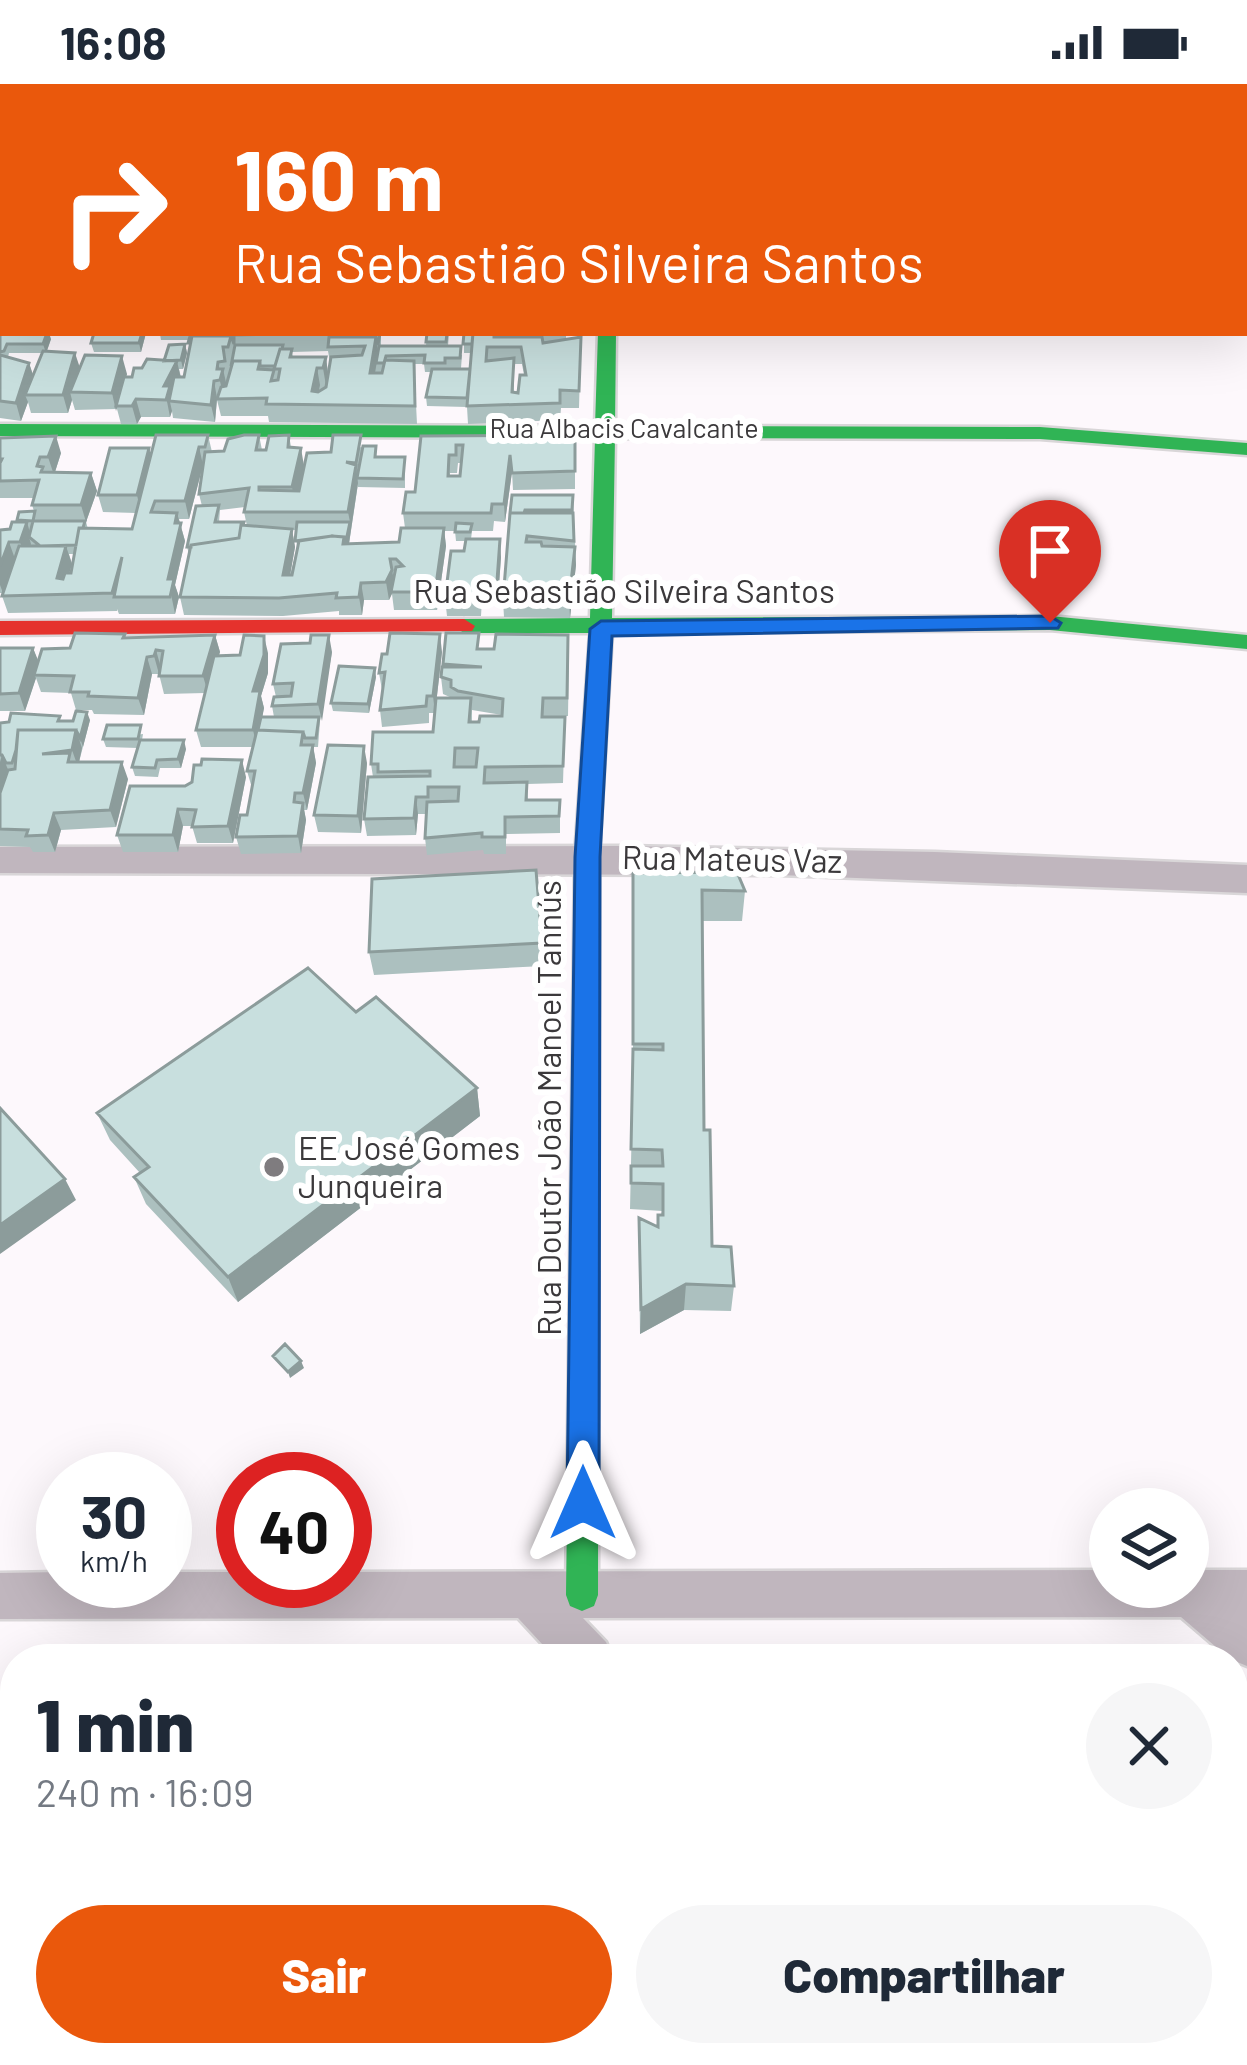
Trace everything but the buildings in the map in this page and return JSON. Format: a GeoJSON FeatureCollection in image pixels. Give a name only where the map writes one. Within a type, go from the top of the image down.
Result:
{"type":"FeatureCollection","features":[{"type":"Feature","properties":{"kind":"street","name":"Rua Doutor João Manoel Tannús"},"geometry":{"type":"LineString","coordinates":[[582,1595],[587,857],[601,629],[607,336]]}},
{"type":"Feature","properties":{"kind":"street","name":"Rua Albacis Cavalcante"},"geometry":{"type":"LineString","coordinates":[[0,430],[603,428],[1040,433],[1247,448]]}},
{"type":"Feature","properties":{"kind":"street","name":"Rua Sebastião Silveira Santos"},"geometry":{"type":"LineString","coordinates":[[0,628],[601,629],[1050,623],[1247,642]]}},
{"type":"Feature","properties":{"kind":"street","name":"Rua Mateus Vaz"},"geometry":{"type":"LineString","coordinates":[[0,860],[587,857],[1002,865],[1247,879]]}},
{"type":"Feature","properties":{"kind":"street"},"geometry":{"type":"LineString","coordinates":[[0,1596],[1089,1593]]}},
{"type":"Feature","properties":{"kind":"street"},"geometry":{"type":"LineString","coordinates":[[1209,1593],[1247,1593]]}},
{"type":"Feature","properties":{"kind":"street"},"geometry":{"type":"LineString","coordinates":[[528,1594],[575,1644]]}},
{"type":"Feature","properties":{"kind":"street"},"geometry":{"type":"LineString","coordinates":[[1207,1608],[1247,1642]]}},
{"type":"Feature","properties":{"kind":"traffic: fast"},"geometry":{"type":"LineString","coordinates":[[582,1595],[587,857],[601,629],[607,336]]}},
{"type":"Feature","properties":{"kind":"traffic: fast"},"geometry":{"type":"LineString","coordinates":[[0,430],[1040,433],[1247,449]]}},
{"type":"Feature","properties":{"kind":"traffic: fast"},"geometry":{"type":"LineString","coordinates":[[464,626],[1050,623],[1247,642]]}},
{"type":"Feature","properties":{"kind":"traffic: jam"},"geometry":{"type":"LineString","coordinates":[[0,628],[464,626]]}},
{"type":"Feature","properties":{"kind":"place","name":"EE José Gomes Junqueira"},"geometry":{"type":"Point","coordinates":[274,1167]}},
{"type":"Feature","properties":{"kind":"route"},"geometry":{"type":"LineString","coordinates":[[583,1503],[587,857],[601,629],[1050,623]]}}]}
